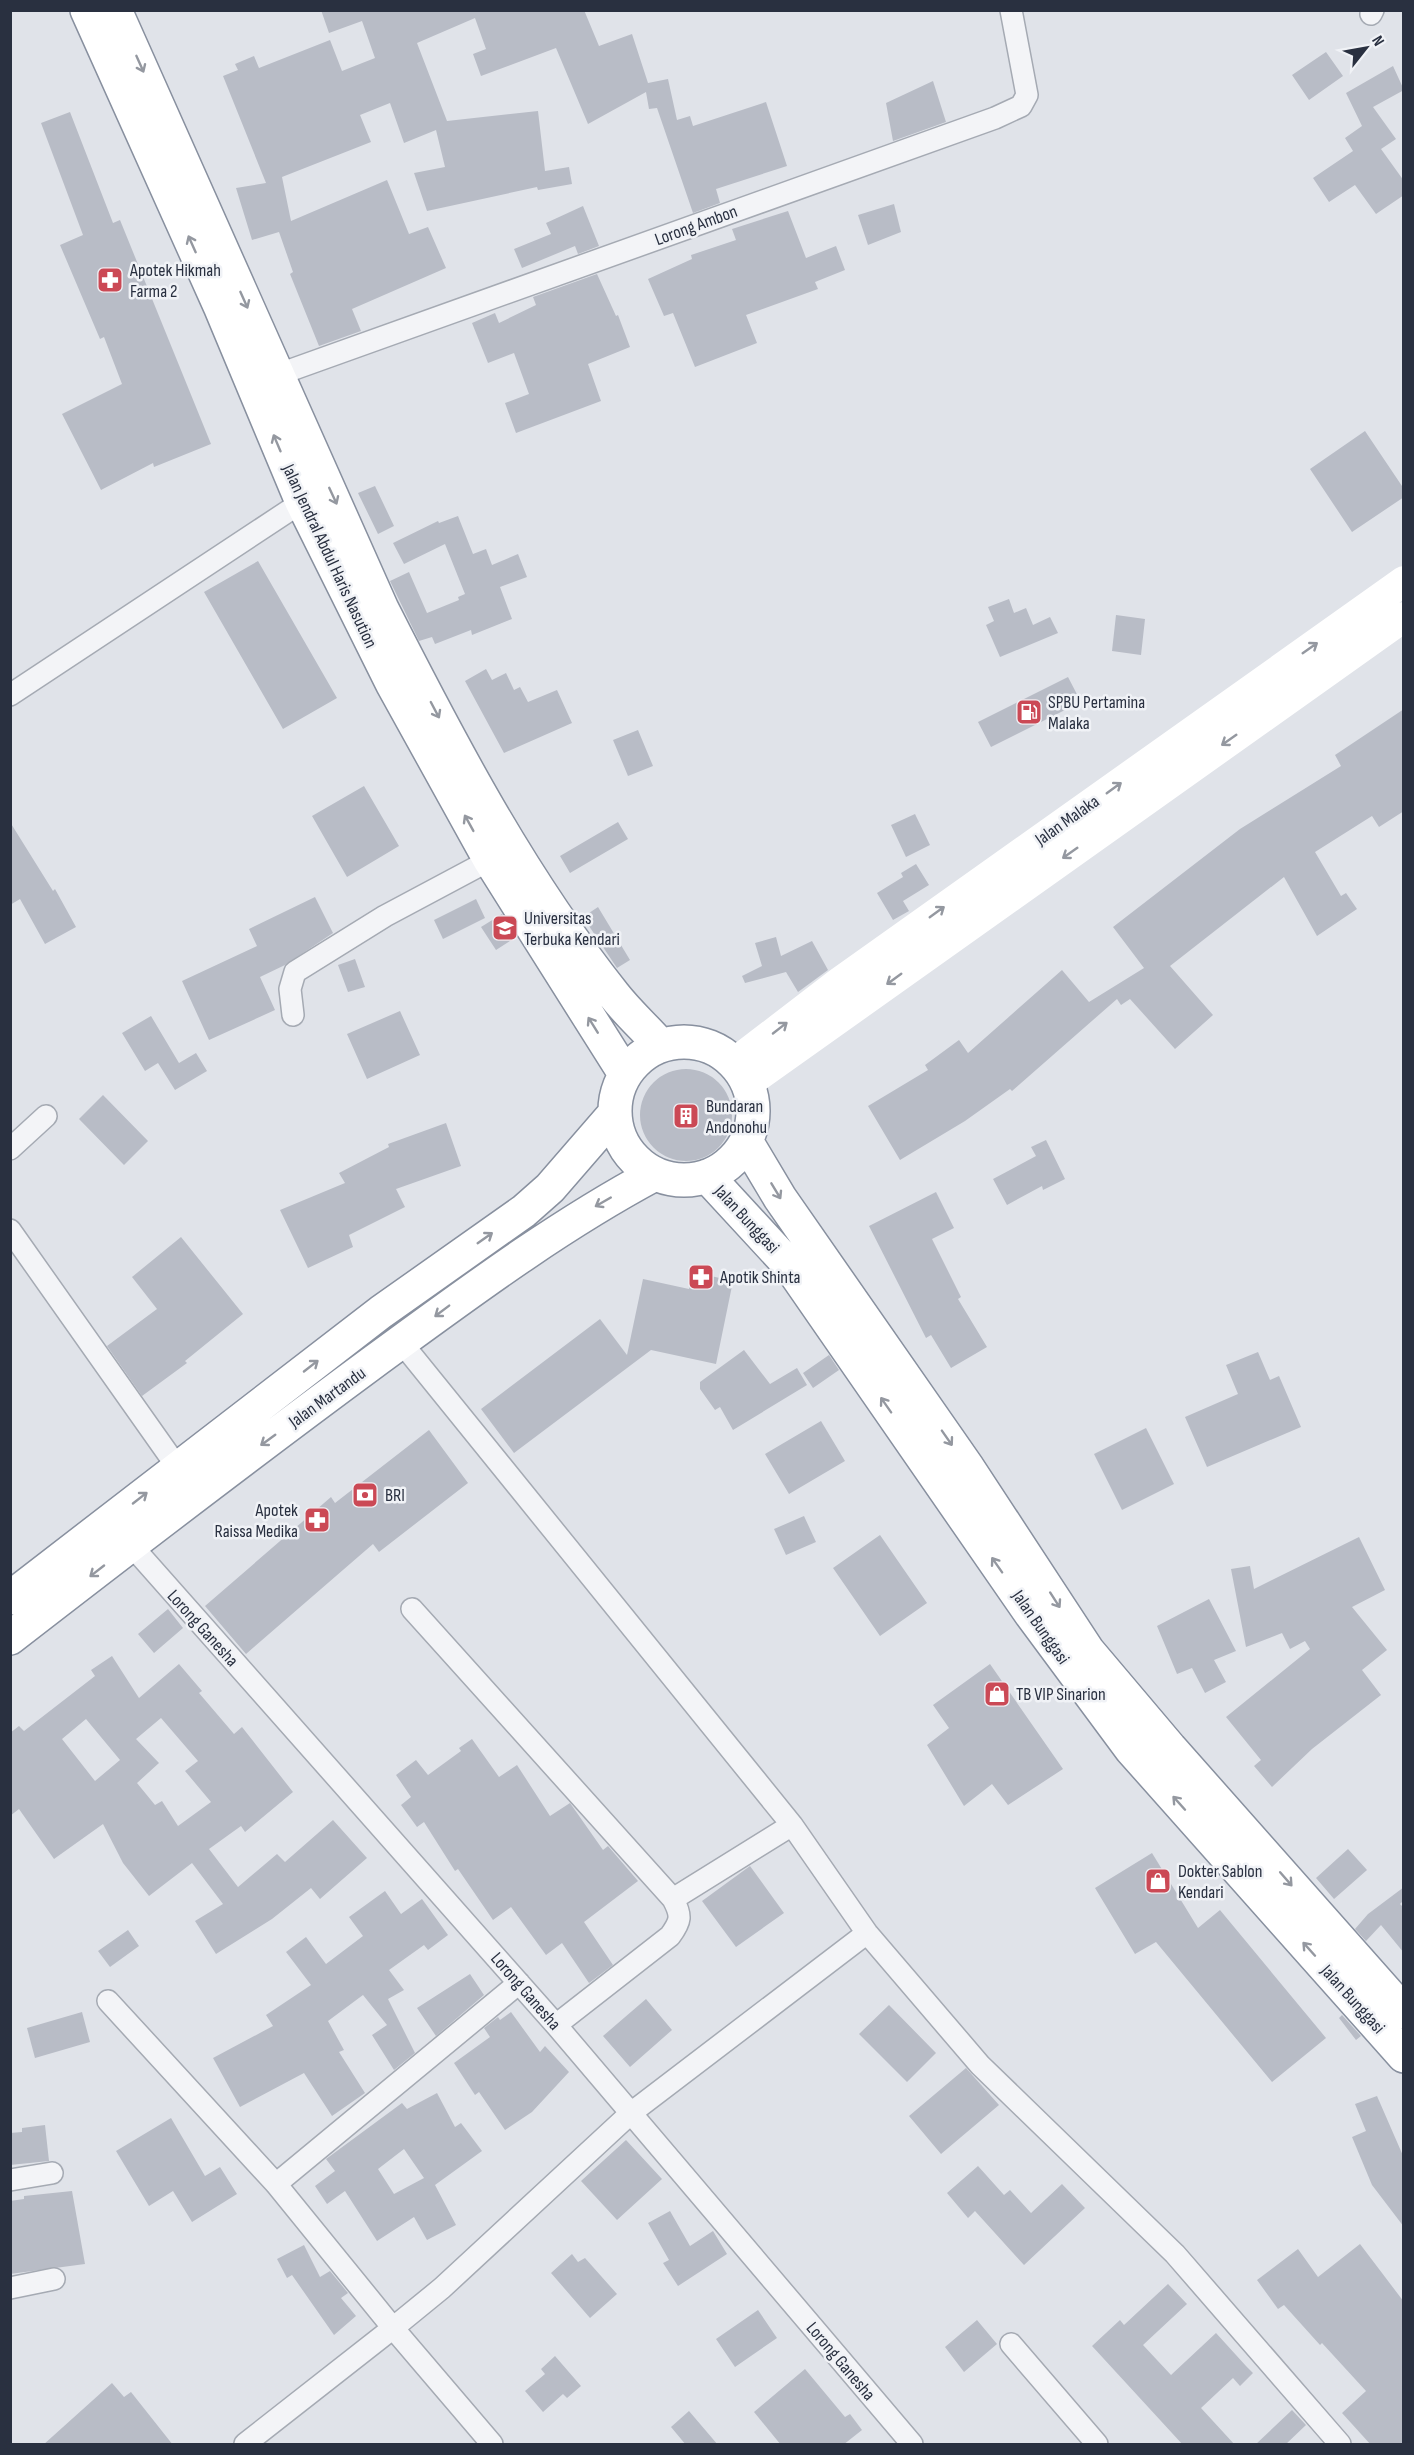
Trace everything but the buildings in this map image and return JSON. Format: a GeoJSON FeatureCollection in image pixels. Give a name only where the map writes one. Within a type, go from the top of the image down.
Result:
{"type":"FeatureCollection","features":[{"type":"Feature","properties":{"kind":"highway","name":"Jalan Jendral Abdul Haris Nasution"},"geometry":{"type":"LineString","coordinates":[[103,15],[277,375],[382,609],[402,677],[490,860],[625,1074]]}},
{"type":"Feature","properties":{"kind":"highway","name":"Jalan Jendral Abdul Haris Nasution"},"geometry":{"type":"LineString","coordinates":[[103,15],[302,502],[402,677],[574,943],[623,1005],[660,1045]]}},
{"type":"Feature","properties":{"kind":"highway"},"geometry":{"type":"LineString","coordinates":[[680,1042],[700,1043],[718,1051],[740,1074],[753,1113],[746,1141],[730,1162],[707,1176],[690,1180],[655,1174],[634,1159],[620,1138],[615,1113],[617,1093],[625,1074],[634,1062],[660,1045],[680,1042]]}},
{"type":"Feature","properties":{"kind":"highway","name":"Jalan Martandu"},"geometry":{"type":"LineString","coordinates":[[10,1598],[381,1312],[524,1211],[550,1188],[615,1113]]}},
{"type":"Feature","properties":{"kind":"highway","name":"Jalan Bunggasi"},"geometry":{"type":"LineString","coordinates":[[746,1141],[780,1198],[968,1468],[1088,1651],[1224,1832],[1404,2056]]}},
{"type":"Feature","properties":{"kind":"highway","name":"Jalan Martandu"},"geometry":{"type":"LineString","coordinates":[[10,1638],[401,1342],[574,1219],[655,1174]]}},
{"type":"Feature","properties":{"kind":"highway","name":"Jalan Bunggasi"},"geometry":{"type":"LineString","coordinates":[[707,1176],[790,1266],[1078,1679],[1131,1749],[1224,1832],[1404,2012]]}},
{"type":"Feature","properties":{"kind":"street","name":"Lorong Ambon"},"geometry":{"type":"LineString","coordinates":[[277,375],[995,118],[1021,106],[1027,95],[1011,10]]}},
{"type":"Feature","properties":{"kind":"street"},"geometry":{"type":"LineString","coordinates":[[10,695],[302,502]]}},
{"type":"Feature","properties":{"kind":"street","name":"Jalan Malaka"},"geometry":{"type":"LineString","coordinates":[[740,1074],[841,981],[1404,581]]}},
{"type":"Feature","properties":{"kind":"street","name":"Jalan Malaka"},"geometry":{"type":"LineString","coordinates":[[740,1074],[1404,616]]}},
{"type":"Feature","properties":{"kind":"street"},"geometry":{"type":"LineString","coordinates":[[293,1015],[290,989],[295,972],[385,916],[490,860]]}},
{"type":"Feature","properties":{"kind":"street"},"geometry":{"type":"LineString","coordinates":[[10,1149],[46,1116]]}},
{"type":"Feature","properties":{"kind":"street"},"geometry":{"type":"LineString","coordinates":[[10,1230],[178,1468]]}},
{"type":"Feature","properties":{"kind":"street"},"geometry":{"type":"LineString","coordinates":[[401,1342],[792,1825],[867,1934],[980,2065],[1175,2254],[1340,2445]]}},
{"type":"Feature","properties":{"kind":"street","name":"Lorong Ganesha"},"geometry":{"type":"LineString","coordinates":[[131,1545],[556,2025],[912,2445]]}},
{"type":"Feature","properties":{"kind":"street"},"geometry":{"type":"LineString","coordinates":[[412,1609],[673,1899],[681,1913],[681,1921],[670,1936],[556,2025]]}},
{"type":"Feature","properties":{"kind":"street"},"geometry":{"type":"LineString","coordinates":[[673,1899],[792,1825]]}},
{"type":"Feature","properties":{"kind":"street"},"geometry":{"type":"LineString","coordinates":[[245,2445],[442,2288],[631,2113],[867,1934]]}},
{"type":"Feature","properties":{"kind":"street"},"geometry":{"type":"LineString","coordinates":[[276,2184],[519,1983]]}},
{"type":"Feature","properties":{"kind":"street"},"geometry":{"type":"LineString","coordinates":[[108,2001],[276,2184],[492,2445]]}},
{"type":"Feature","properties":{"kind":"street"},"geometry":{"type":"LineString","coordinates":[[10,2180],[52,2173]]}},
{"type":"Feature","properties":{"kind":"street"},"geometry":{"type":"LineString","coordinates":[[10,2288],[54,2279]]}},
{"type":"Feature","properties":{"kind":"street"},"geometry":{"type":"LineString","coordinates":[[1011,2344],[1097,2445]]}},
{"type":"Feature","properties":{"kind":"place","name":"Apotek Hikmah Farma 2"},"geometry":{"type":"Point","coordinates":[110,280]}},
{"type":"Feature","properties":{"kind":"place","name":"SPBU Pertamina Malaka"},"geometry":{"type":"Point","coordinates":[1029,712]}},
{"type":"Feature","properties":{"kind":"place","name":"Universitas Terbuka Kendari"},"geometry":{"type":"Point","coordinates":[505,928]}},
{"type":"Feature","properties":{"kind":"place","name":"Bundaran Andonohu"},"geometry":{"type":"Point","coordinates":[686,1116]}},
{"type":"Feature","properties":{"kind":"place","name":"Apotik Shinta"},"geometry":{"type":"Point","coordinates":[701,1277]}},
{"type":"Feature","properties":{"kind":"place","name":"BRI"},"geometry":{"type":"Point","coordinates":[365,1495]}},
{"type":"Feature","properties":{"kind":"place","name":"Apotek Raissa Medika"},"geometry":{"type":"Point","coordinates":[317,1520]}},
{"type":"Feature","properties":{"kind":"place","name":"TB VIP Sinarion"},"geometry":{"type":"Point","coordinates":[997,1694]}},
{"type":"Feature","properties":{"kind":"place","name":"Dokter Sablon Kendari"},"geometry":{"type":"Point","coordinates":[1158,1881]}}]}
